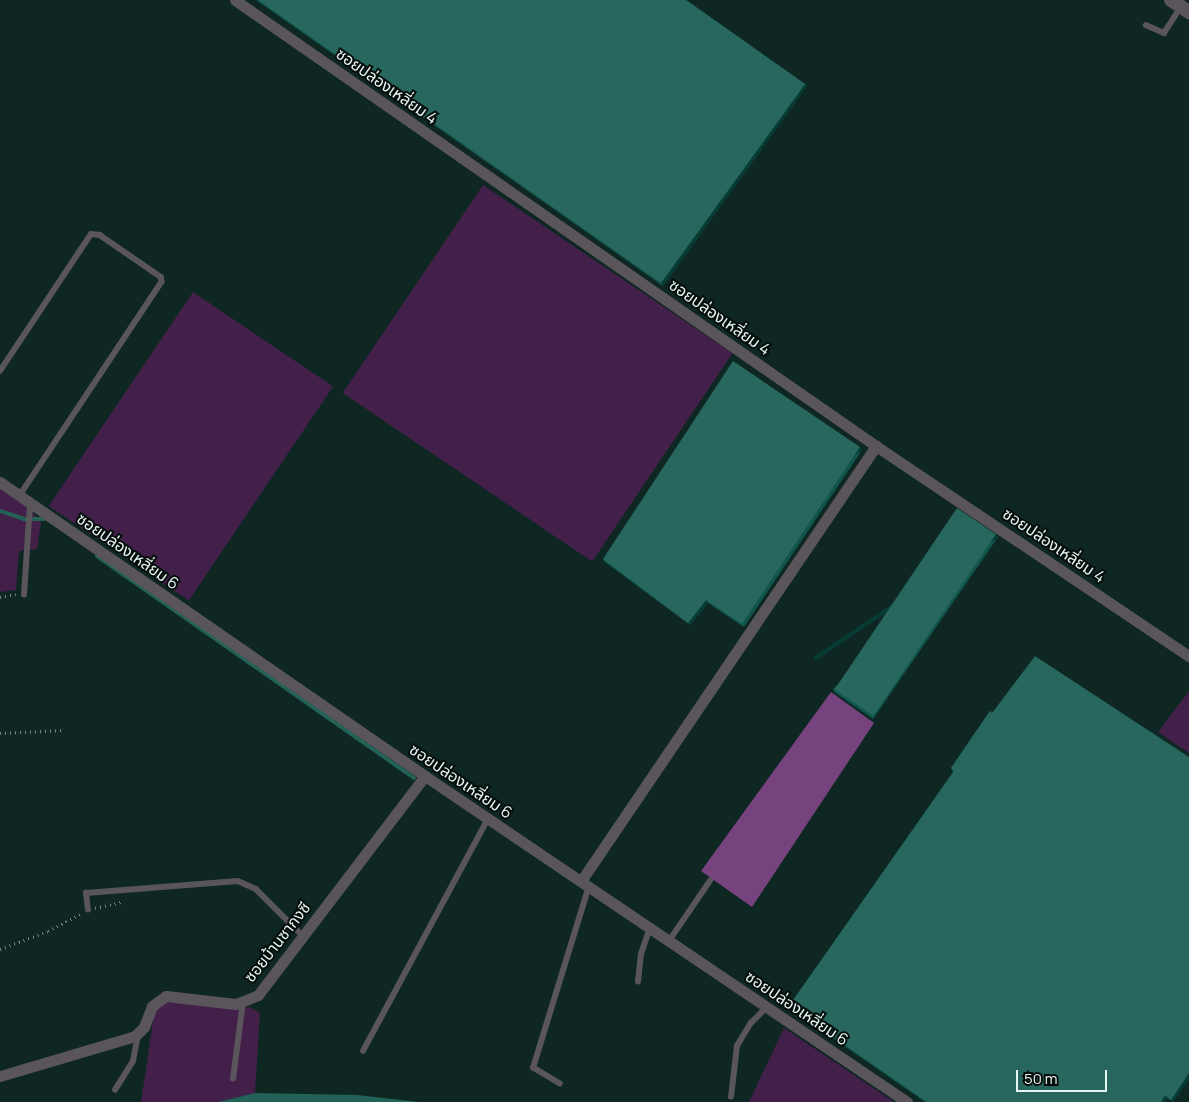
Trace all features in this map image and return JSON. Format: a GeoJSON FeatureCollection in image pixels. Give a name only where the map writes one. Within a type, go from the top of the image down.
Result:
{"type":"FeatureCollection","features":[{"type":"Feature","properties":{"kind":"street","name":"ซอยปล่องเหลี่ยม 4"},"geometry":{"type":"LineString","coordinates":[[235,0],[876,446],[1189,656]]}},
{"type":"Feature","properties":{"kind":"street"},"geometry":{"type":"LineString","coordinates":[[585,884],[876,446]]}},
{"type":"Feature","properties":{"kind":"street","name":"ซอยปล่องเหลี่ยม 6"},"geometry":{"type":"LineString","coordinates":[[0,482],[425,776],[906,1102]]}},
{"type":"Feature","properties":{"kind":"street","name":"ซอยบ้านซากงซี"},"geometry":{"type":"LineString","coordinates":[[138,1034],[152,1006],[166,996],[236,1004],[258,995],[425,776]]}},
{"type":"Feature","properties":{"kind":"street"},"geometry":{"type":"LineString","coordinates":[[0,1076],[138,1034]]}},
{"type":"Feature","properties":{"kind":"lane"},"geometry":{"type":"LineString","coordinates":[[1146,25],[1164,32],[1180,6]]}},
{"type":"Feature","properties":{"kind":"lane"},"geometry":{"type":"LineString","coordinates":[[0,371],[91,234],[100,235],[161,277],[162,282],[20,496]]}},
{"type":"Feature","properties":{"kind":"lane"},"geometry":{"type":"LineString","coordinates":[[24,592],[30,504]]}},
{"type":"Feature","properties":{"kind":"lane"},"geometry":{"type":"LineString","coordinates":[[363,1051],[488,819]]}},
{"type":"Feature","properties":{"kind":"lane"},"geometry":{"type":"LineString","coordinates":[[88,910],[86,893],[238,881],[256,888],[303,936]]}},
{"type":"Feature","properties":{"kind":"lane"},"geometry":{"type":"LineString","coordinates":[[670,941],[710,881]]}},
{"type":"Feature","properties":{"kind":"lane"},"geometry":{"type":"LineString","coordinates":[[560,1084],[533,1068],[585,884]]}},
{"type":"Feature","properties":{"kind":"lane"},"geometry":{"type":"LineString","coordinates":[[638,982],[641,954],[650,928]]}},
{"type":"Feature","properties":{"kind":"lane"},"geometry":{"type":"LineString","coordinates":[[233,1079],[243,1002]]}},
{"type":"Feature","properties":{"kind":"lane"},"geometry":{"type":"LineString","coordinates":[[730,1097],[737,1046],[751,1023],[767,1007]]}},
{"type":"Feature","properties":{"kind":"lane"},"geometry":{"type":"LineString","coordinates":[[115,1090],[132,1061],[138,1034]]}},
{"type":"Feature","properties":{"kind":"path"},"geometry":{"type":"LineString","coordinates":[[0,597],[24,592]]}},
{"type":"Feature","properties":{"kind":"path"},"geometry":{"type":"LineString","coordinates":[[0,733],[64,730]]}},
{"type":"Feature","properties":{"kind":"path"},"geometry":{"type":"LineString","coordinates":[[0,949],[48,930],[88,910],[122,902]]}},
{"type":"Feature","properties":{"kind":"shaded area"},"geometry":{"type":"Polygon","coordinates":[[[483,185],[733,353],[592,561],[343,393],[483,185]]]}},
{"type":"Feature","properties":{"kind":"shaded area"},"geometry":{"type":"Polygon","coordinates":[[[193,292],[333,387],[189,600],[49,506],[193,292]]]}},
{"type":"Feature","properties":{"kind":"shaded area"},"geometry":{"type":"Polygon","coordinates":[[[0,488],[27,506],[41,522],[37,549],[19,551],[16,590],[0,592],[0,488]]]}},
{"type":"Feature","properties":{"kind":"shaded area"},"geometry":{"type":"Polygon","coordinates":[[[1189,691],[1189,753],[1158,732],[1189,691]]]}},
{"type":"Feature","properties":{"kind":"shaded area"},"geometry":{"type":"Polygon","coordinates":[[[831,692],[874,723],[752,907],[701,871],[831,692]]]}},
{"type":"Feature","properties":{"kind":"shaded area"},"geometry":{"type":"Polygon","coordinates":[[[161,1001],[236,1009],[250,1007],[260,1013],[255,1093],[218,1102],[141,1102],[155,1009],[161,1001]]]}},
{"type":"Feature","properties":{"kind":"shaded area"},"geometry":{"type":"Polygon","coordinates":[[[784,1028],[894,1102],[749,1102],[784,1028]]]}},
{"type":"Feature","properties":{"kind":"shaded area"},"geometry":{"type":"Polygon","coordinates":[[[255,1093],[357,1095],[419,1102],[218,1102],[255,1093]]]}},
{"type":"Feature","properties":{"kind":"building"},"geometry":{"type":"Polygon","coordinates":[[[258,0],[686,0],[805,84],[661,283],[258,0]]]}},
{"type":"Feature","properties":{"kind":"building"},"geometry":{"type":"Polygon","coordinates":[[[733,361],[860,447],[742,624],[706,600],[688,623],[603,559],[733,361]]]}},
{"type":"Feature","properties":{"kind":"building"},"geometry":{"type":"Polygon","coordinates":[[[957,508],[996,534],[874,716],[835,690],[957,508]]]}},
{"type":"Feature","properties":{"kind":"building"},"geometry":{"type":"Polygon","coordinates":[[[1035,656],[1189,757],[1189,1073],[1171,1100],[1165,1095],[1161,1102],[927,1102],[789,1006],[954,771],[951,768],[990,711],[992,713],[1035,656]]]}},
{"type":"Feature","properties":{"kind":"waterway"},"geometry":{"type":"LineString","coordinates":[[0,511],[24,519],[44,519]]}},
{"type":"Feature","properties":{"kind":"waterway"},"geometry":{"type":"LineString","coordinates":[[97,556],[414,778]]}}]}
